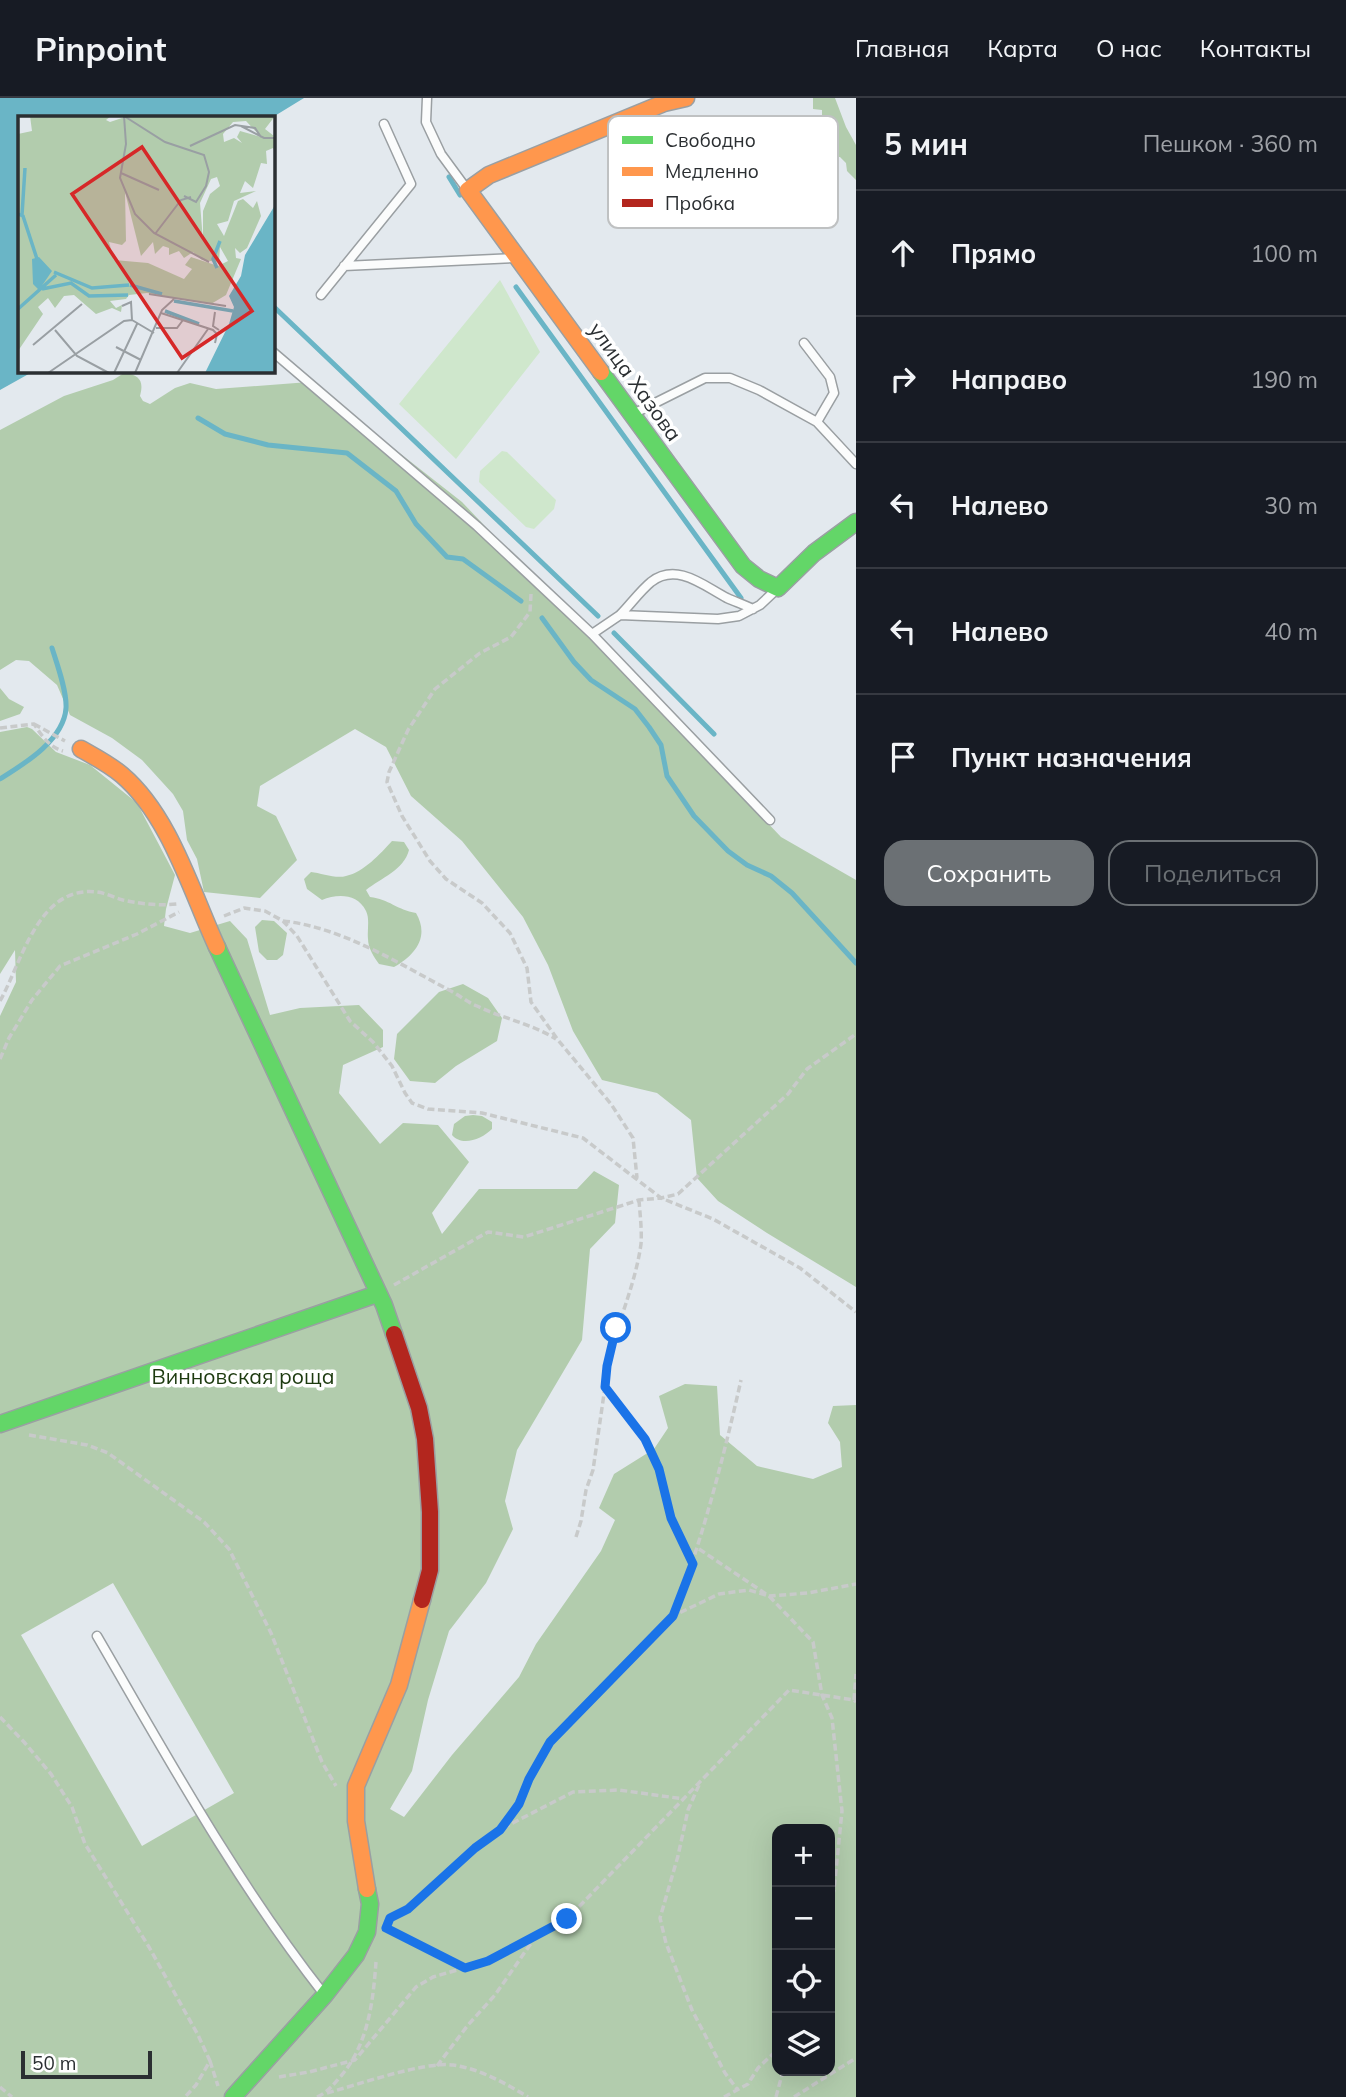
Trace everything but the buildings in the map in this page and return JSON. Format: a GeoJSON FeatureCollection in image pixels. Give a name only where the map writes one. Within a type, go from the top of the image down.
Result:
{"type":"FeatureCollection","features":[{"type":"Feature","properties":{"kind":"street"},"geometry":{"type":"LineString","coordinates":[[632,116],[680,99]]}},
{"type":"Feature","properties":{"kind":"street"},"geometry":{"type":"LineString","coordinates":[[468,190],[489,175],[608,126]]}},
{"type":"Feature","properties":{"kind":"street","name":"улица Хазова"},"geometry":{"type":"LineString","coordinates":[[468,190],[743,566],[759,579],[778,588]]}},
{"type":"Feature","properties":{"kind":"street"},"geometry":{"type":"LineString","coordinates":[[778,588],[814,553],[856,522]]}},
{"type":"Feature","properties":{"kind":"street"},"geometry":{"type":"LineString","coordinates":[[81,750],[116,769],[145,797],[175,849],[206,922],[377,1294],[384,1304],[419,1408],[423,1429],[430,1512],[430,1570],[399,1685],[356,1786],[356,1821],[374,1936],[233,2097]]}},
{"type":"Feature","properties":{"kind":"street"},"geometry":{"type":"LineString","coordinates":[[0,1424],[377,1294]]}},
{"type":"Feature","properties":{"kind":"lane"},"geometry":{"type":"LineString","coordinates":[[427,98],[426,122],[441,153],[468,190]]}},
{"type":"Feature","properties":{"kind":"lane"},"geometry":{"type":"LineString","coordinates":[[321,295],[411,184],[384,124]]}},
{"type":"Feature","properties":{"kind":"lane"},"geometry":{"type":"LineString","coordinates":[[344,266],[517,258]]}},
{"type":"Feature","properties":{"kind":"lane"},"geometry":{"type":"LineString","coordinates":[[804,343],[830,377],[834,393],[817,422]]}},
{"type":"Feature","properties":{"kind":"lane"},"geometry":{"type":"LineString","coordinates":[[275,354],[477,526],[592,634],[771,820]]}},
{"type":"Feature","properties":{"kind":"lane"},"geometry":{"type":"LineString","coordinates":[[632,414],[705,378],[730,378],[759,390],[817,422],[856,464]]}},
{"type":"Feature","properties":{"kind":"lane"},"geometry":{"type":"LineString","coordinates":[[592,634],[620,615],[652,582],[666,575],[681,574],[700,581],[753,609]]}},
{"type":"Feature","properties":{"kind":"lane"},"geometry":{"type":"LineString","coordinates":[[620,615],[718,619],[753,609],[778,588]]}},
{"type":"Feature","properties":{"kind":"lane"},"geometry":{"type":"LineString","coordinates":[[97,1636],[226,1857],[284,1943],[324,1996]]}},
{"type":"Feature","properties":{"kind":"path"},"geometry":{"type":"LineString","coordinates":[[533,580],[530,612],[511,637],[480,653],[435,689],[408,730],[387,782],[402,816],[430,861],[446,879],[482,903],[510,933],[527,968],[531,1002],[558,1040],[611,1104],[633,1138],[637,1178]]}},
{"type":"Feature","properties":{"kind":"path"},"geometry":{"type":"LineString","coordinates":[[0,728],[34,724],[76,744],[81,750],[73,754],[56,749],[34,724]]}},
{"type":"Feature","properties":{"kind":"path"},"geometry":{"type":"LineString","coordinates":[[0,1001],[30,933],[42,918],[72,893],[97,892],[157,906],[197,902]]}},
{"type":"Feature","properties":{"kind":"path"},"geometry":{"type":"LineString","coordinates":[[0,1059],[9,1038],[32,1000],[60,966],[137,933],[197,902]]}},
{"type":"Feature","properties":{"kind":"path"},"geometry":{"type":"LineString","coordinates":[[206,922],[244,908],[265,911],[283,921],[297,936],[350,1021],[373,1042],[392,1066],[404,1093],[412,1103],[428,1109],[482,1114],[583,1138],[661,1198],[713,1219],[800,1268],[856,1312]]}},
{"type":"Feature","properties":{"kind":"path"},"geometry":{"type":"LineString","coordinates":[[283,921],[333,931],[476,1006],[535,1026],[558,1040]]}},
{"type":"Feature","properties":{"kind":"path"},"geometry":{"type":"LineString","coordinates":[[377,1294],[488,1232],[524,1237],[639,1200],[678,1194],[788,1094],[807,1069],[856,1034]]}},
{"type":"Feature","properties":{"kind":"path"},"geometry":{"type":"LineString","coordinates":[[576,1537],[593,1470],[607,1366],[625,1310],[641,1244],[639,1200]]}},
{"type":"Feature","properties":{"kind":"path"},"geometry":{"type":"LineString","coordinates":[[673,1616],[693,1564],[722,1469],[741,1380]]}},
{"type":"Feature","properties":{"kind":"path"},"geometry":{"type":"LineString","coordinates":[[605,1387],[645,1439],[659,1469],[671,1518],[693,1564]]}},
{"type":"Feature","properties":{"kind":"path"},"geometry":{"type":"LineString","coordinates":[[25,1435],[87,1445],[107,1453],[204,1522],[229,1549],[271,1633],[322,1762]]}},
{"type":"Feature","properties":{"kind":"path"},"geometry":{"type":"LineString","coordinates":[[698,1548],[769,1596],[813,1642],[822,1695],[832,1718],[842,1811],[834,1887]]}},
{"type":"Feature","properties":{"kind":"path"},"geometry":{"type":"LineString","coordinates":[[500,1830],[519,1804],[529,1779],[550,1742],[673,1616],[719,1594],[748,1590],[769,1596],[856,1584]]}},
{"type":"Feature","properties":{"kind":"path"},"geometry":{"type":"LineString","coordinates":[[327,2093],[416,1987],[433,1977],[488,1961],[567,1919],[789,1690],[855,1700],[856,1674]]}},
{"type":"Feature","properties":{"kind":"path"},"geometry":{"type":"LineString","coordinates":[[0,1717],[51,1774],[72,1808],[85,1843],[149,1947],[198,2035],[222,2097]]}},
{"type":"Feature","properties":{"kind":"path"},"geometry":{"type":"LineString","coordinates":[[701,1780],[688,1810],[660,1918],[666,1943],[692,2010],[725,2073],[737,2089]]}},
{"type":"Feature","properties":{"kind":"path"},"geometry":{"type":"LineString","coordinates":[[374,1936],[390,1918],[408,1909],[475,1848],[500,1830],[573,1792],[619,1790],[684,1799]]}},
{"type":"Feature","properties":{"kind":"path"},"geometry":{"type":"LineString","coordinates":[[374,1936],[386,1928],[390,1918]]}},
{"type":"Feature","properties":{"kind":"path"},"geometry":{"type":"LineString","coordinates":[[386,1928],[465,1968]]}},
{"type":"Feature","properties":{"kind":"path"},"geometry":{"type":"LineString","coordinates":[[437,2067],[468,2025],[495,1995],[535,1937]]}},
{"type":"Feature","properties":{"kind":"path"},"geometry":{"type":"LineString","coordinates":[[355,2060],[374,1994],[376,1958]]}},
{"type":"Feature","properties":{"kind":"path"},"geometry":{"type":"LineString","coordinates":[[724,2097],[748,2084],[758,2068],[772,2055]]}},
{"type":"Feature","properties":{"kind":"path"},"geometry":{"type":"LineString","coordinates":[[794,2097],[856,2058]]}},
{"type":"Feature","properties":{"kind":"path"},"geometry":{"type":"LineString","coordinates":[[272,2080],[355,2060]]}},
{"type":"Feature","properties":{"kind":"path"},"geometry":{"type":"LineString","coordinates":[[185,2097],[196,2085],[210,2061]]}},
{"type":"Feature","properties":{"kind":"path"},"geometry":{"type":"LineString","coordinates":[[317,2097],[416,2070],[451,2065],[478,2071],[528,2097]]}},
{"type":"Feature","properties":{"kind":"path"},"geometry":{"type":"LineString","coordinates":[[776,2097],[782,2076]]}},
{"type":"Feature","properties":{"kind":"path"},"geometry":{"type":"LineString","coordinates":[[0,2087],[12,2097]]}},
{"type":"Feature","properties":{"kind":"green space"},"geometry":{"type":"Polygon","coordinates":[[[813,98],[835,98],[856,145],[856,180],[847,171],[846,163],[838,157],[838,116],[822,116],[822,110],[813,109],[813,98]]]}},
{"type":"Feature","properties":{"kind":"green space"},"geometry":{"type":"Polygon","coordinates":[[[500,280],[540,352],[456,459],[399,404],[500,280]]]}},
{"type":"Feature","properties":{"kind":"green space"},"geometry":{"type":"Polygon","coordinates":[[[124,373],[134,375],[140,380],[140,396],[150,404],[175,388],[190,383],[216,389],[309,382],[462,502],[781,837],[856,880],[856,1287],[718,1201],[697,1178],[691,1120],[657,1093],[602,1080],[573,1031],[548,965],[523,917],[462,841],[411,796],[386,747],[355,729],[260,786],[257,806],[276,816],[297,860],[260,898],[204,892],[197,859],[187,840],[183,811],[173,794],[142,760],[112,738],[70,715],[57,685],[29,661],[16,660],[0,670],[0,430],[64,396],[113,380],[124,373]]]}},
{"type":"Feature","properties":{"kind":"green space"},"geometry":{"type":"Polygon","coordinates":[[[502,451],[507,452],[556,500],[554,509],[534,529],[526,527],[479,482],[480,471],[502,451]]]}},
{"type":"Feature","properties":{"kind":"green space"},"geometry":{"type":"Polygon","coordinates":[[[0,688],[9,699],[24,707],[20,714],[0,721],[0,688]]]}},
{"type":"Feature","properties":{"kind":"green space","name":"Винновская роща"},"geometry":{"type":"Polygon","coordinates":[[[27,727],[56,752],[90,765],[137,803],[175,875],[164,926],[190,933],[230,921],[247,939],[270,1015],[300,1008],[359,1005],[383,1030],[383,1047],[343,1065],[339,1093],[380,1144],[403,1123],[438,1125],[469,1162],[432,1213],[442,1234],[479,1189],[577,1189],[594,1171],[619,1185],[615,1223],[590,1249],[582,1340],[517,1450],[505,1501],[513,1529],[486,1583],[449,1631],[428,1700],[412,1771],[390,1809],[404,1817],[452,1755],[519,1677],[536,1644],[601,1551],[615,1520],[599,1508],[614,1474],[654,1449],[668,1428],[659,1396],[685,1384],[717,1386],[720,1435],[757,1466],[813,1479],[842,1467],[840,1442],[828,1423],[833,1406],[856,1405],[856,2097],[0,2097],[0,1016],[16,982],[15,950],[0,974],[0,732],[27,727]],[[113,1583],[21,1635],[142,1846],[234,1793],[113,1583]]]}},
{"type":"Feature","properties":{"kind":"green space"},"geometry":{"type":"Polygon","coordinates":[[[392,841],[404,842],[409,850],[406,857],[397,868],[366,890],[370,897],[416,913],[421,930],[421,937],[414,951],[394,967],[379,964],[372,952],[368,942],[367,914],[362,905],[346,896],[322,900],[307,889],[304,879],[311,872],[338,877],[353,874],[371,862],[392,841]]]}},
{"type":"Feature","properties":{"kind":"green space"},"geometry":{"type":"Polygon","coordinates":[[[262,920],[274,921],[287,933],[283,955],[277,960],[267,960],[259,952],[255,927],[262,920]]]}},
{"type":"Feature","properties":{"kind":"green space"},"geometry":{"type":"Polygon","coordinates":[[[463,984],[488,998],[502,1018],[497,1041],[456,1066],[435,1083],[410,1081],[394,1059],[397,1034],[439,992],[463,984]]]}},
{"type":"Feature","properties":{"kind":"green space"},"geometry":{"type":"Polygon","coordinates":[[[465,1116],[482,1116],[492,1122],[492,1129],[472,1140],[456,1139],[452,1135],[454,1124],[465,1116]]]}},
{"type":"Feature","properties":{"kind":"water"},"geometry":{"type":"Polygon","coordinates":[[[0,98],[304,98],[275,116],[18,116],[18,373],[30,373],[0,390],[0,98]]]}},
{"type":"Feature","properties":{"kind":"waterway"},"geometry":{"type":"LineString","coordinates":[[449,177],[460,195]]}},
{"type":"Feature","properties":{"kind":"waterway"},"geometry":{"type":"LineString","coordinates":[[516,287],[741,598]]}},
{"type":"Feature","properties":{"kind":"waterway"},"geometry":{"type":"LineString","coordinates":[[275,308],[598,616]]}},
{"type":"Feature","properties":{"kind":"waterway"},"geometry":{"type":"LineString","coordinates":[[198,418],[225,434],[268,445],[347,453],[396,491],[416,524],[447,557],[463,559],[521,601]]}},
{"type":"Feature","properties":{"kind":"waterway"},"geometry":{"type":"LineString","coordinates":[[542,618],[574,662],[591,680],[635,709],[649,727],[661,745],[667,776],[694,816],[728,851],[747,865],[771,876],[792,893],[856,963]]}},
{"type":"Feature","properties":{"kind":"waterway"},"geometry":{"type":"LineString","coordinates":[[614,633],[714,734]]}},
{"type":"Feature","properties":{"kind":"waterway"},"geometry":{"type":"LineString","coordinates":[[0,779],[51,741],[64,720],[65,694],[52,648]]}},
{"type":"Feature","properties":{"kind":"traffic: fast"},"geometry":{"type":"LineString","coordinates":[[601,372],[743,566],[759,579],[778,588],[814,553],[856,522]]}},
{"type":"Feature","properties":{"kind":"traffic: fast"},"geometry":{"type":"LineString","coordinates":[[217,947],[384,1305],[394,1334]]}},
{"type":"Feature","properties":{"kind":"traffic: fast"},"geometry":{"type":"LineString","coordinates":[[0,1424],[377,1294]]}},
{"type":"Feature","properties":{"kind":"traffic: fast"},"geometry":{"type":"LineString","coordinates":[[233,2097],[324,1996],[356,1955],[367,1932],[370,1904],[367,1889]]}},
{"type":"Feature","properties":{"kind":"traffic: slow"},"geometry":{"type":"LineString","coordinates":[[632,116],[664,103],[686,98]]}},
{"type":"Feature","properties":{"kind":"traffic: slow"},"geometry":{"type":"LineString","coordinates":[[601,372],[468,190],[489,175],[608,126]]}},
{"type":"Feature","properties":{"kind":"traffic: slow"},"geometry":{"type":"LineString","coordinates":[[81,749],[122,775],[153,811],[178,855],[217,947]]}},
{"type":"Feature","properties":{"kind":"traffic: slow"},"geometry":{"type":"LineString","coordinates":[[367,1889],[356,1821],[356,1786],[399,1685],[422,1600]]}},
{"type":"Feature","properties":{"kind":"traffic: jam"},"geometry":{"type":"LineString","coordinates":[[394,1334],[419,1408],[425,1439],[430,1512],[430,1570],[422,1600]]}},
{"type":"Feature","properties":{"kind":"route"},"geometry":{"type":"LineString","coordinates":[[567,1919],[488,1961],[465,1968],[386,1928],[390,1918],[408,1909],[475,1848],[500,1830],[519,1804],[529,1779],[550,1742],[673,1616],[693,1564],[671,1518],[659,1469],[645,1439],[605,1387],[616,1328]]}}]}
